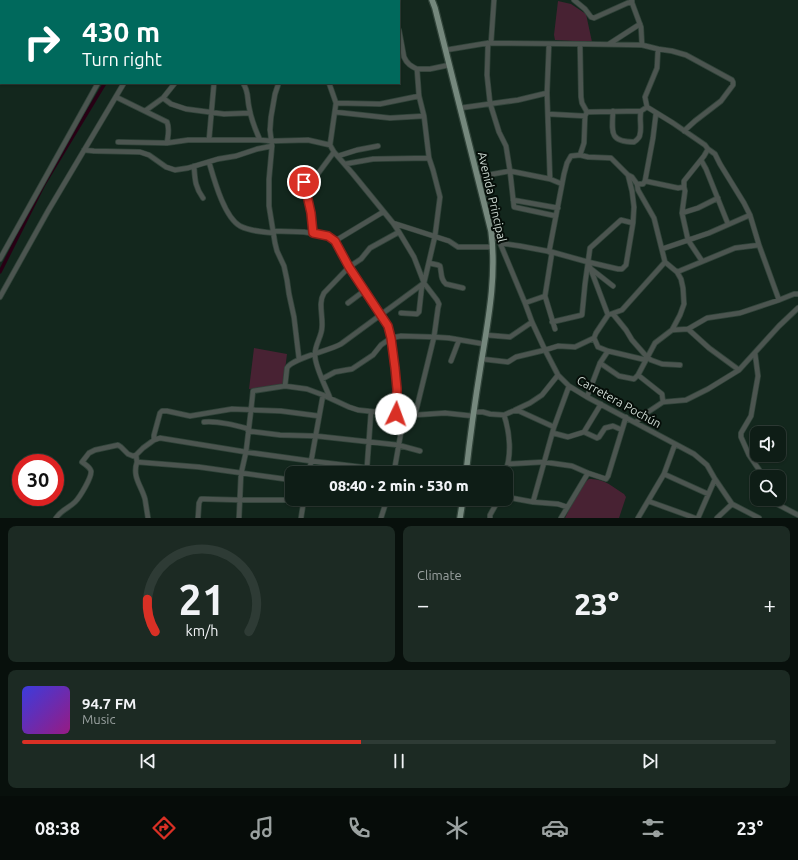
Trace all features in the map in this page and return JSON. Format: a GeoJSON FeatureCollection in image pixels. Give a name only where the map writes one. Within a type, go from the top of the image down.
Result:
{"type":"FeatureCollection","features":[{"type":"Feature","properties":{"kind":"main road","name":"Avenida Principal"},"geometry":{"type":"LineString","coordinates":[[432,0],[446,50],[491,232],[493,247],[492,291],[473,414],[467,466]]}},
{"type":"Feature","properties":{"kind":"main road"},"geometry":{"type":"LineString","coordinates":[[460,518],[462,506]]}},
{"type":"Feature","properties":{"kind":"street"},"geometry":{"type":"LineString","coordinates":[[494,0],[487,74],[490,103],[499,132],[506,146],[514,207],[556,216]]}},
{"type":"Feature","properties":{"kind":"street"},"geometry":{"type":"LineString","coordinates":[[576,0],[591,17],[594,18],[631,1],[641,27],[642,45]]}},
{"type":"Feature","properties":{"kind":"street"},"geometry":{"type":"LineString","coordinates":[[608,44],[640,24]]}},
{"type":"Feature","properties":{"kind":"street"},"geometry":{"type":"LineString","coordinates":[[400,39],[402,57],[408,64],[417,69],[430,69],[449,66]]}},
{"type":"Feature","properties":{"kind":"street"},"geometry":{"type":"LineString","coordinates":[[446,50],[490,43],[608,44],[642,45],[686,55],[732,80],[733,84],[721,101],[684,131]]}},
{"type":"Feature","properties":{"kind":"street"},"geometry":{"type":"LineString","coordinates":[[548,44],[547,93],[550,179]]}},
{"type":"Feature","properties":{"kind":"street"},"geometry":{"type":"LineString","coordinates":[[580,44],[581,97],[586,114],[584,143],[580,155]]}},
{"type":"Feature","properties":{"kind":"street"},"geometry":{"type":"LineString","coordinates":[[647,108],[645,97],[657,68],[658,49]]}},
{"type":"Feature","properties":{"kind":"street"},"geometry":{"type":"LineString","coordinates":[[401,313],[417,314],[419,312],[423,284],[435,236],[440,197],[434,170],[429,158],[424,116],[419,96],[417,69]]}},
{"type":"Feature","properties":{"kind":"street"},"geometry":{"type":"LineString","coordinates":[[0,259],[97,84]]}},
{"type":"Feature","properties":{"kind":"street"},"geometry":{"type":"LineString","coordinates":[[0,297],[29,244],[123,84]]}},
{"type":"Feature","properties":{"kind":"street"},"geometry":{"type":"LineString","coordinates":[[145,111],[163,98],[174,84]]}},
{"type":"Feature","properties":{"kind":"street"},"geometry":{"type":"LineString","coordinates":[[209,140],[214,84]]}},
{"type":"Feature","properties":{"kind":"street"},"geometry":{"type":"LineString","coordinates":[[244,84],[247,90],[248,106],[254,127],[260,140]]}},
{"type":"Feature","properties":{"kind":"street"},"geometry":{"type":"LineString","coordinates":[[278,84],[275,94],[270,130],[272,144],[269,179],[269,206],[277,251],[284,266],[287,280],[300,359]]}},
{"type":"Feature","properties":{"kind":"street"},"geometry":{"type":"LineString","coordinates":[[329,84],[336,103],[330,145],[393,223],[414,257],[423,284],[437,300],[438,304],[434,337],[415,415]]}},
{"type":"Feature","properties":{"kind":"street"},"geometry":{"type":"LineString","coordinates":[[460,108],[518,100],[547,93]]}},
{"type":"Feature","properties":{"kind":"street"},"geometry":{"type":"LineString","coordinates":[[336,103],[380,104],[419,96]]}},
{"type":"Feature","properties":{"kind":"street"},"geometry":{"type":"LineString","coordinates":[[116,97],[167,122],[169,126],[167,143]]}},
{"type":"Feature","properties":{"kind":"street"},"geometry":{"type":"LineString","coordinates":[[163,98],[170,104],[186,109],[224,114],[250,113]]}},
{"type":"Feature","properties":{"kind":"street"},"geometry":{"type":"LineString","coordinates":[[548,114],[586,114],[613,111],[641,111],[647,108]]}},
{"type":"Feature","properties":{"kind":"street"},"geometry":{"type":"LineString","coordinates":[[647,108],[705,145],[715,154],[744,202],[750,215],[779,300]]}},
{"type":"Feature","properties":{"kind":"street"},"geometry":{"type":"LineString","coordinates":[[613,111],[613,134],[621,141],[634,142],[640,135],[641,111]]}},
{"type":"Feature","properties":{"kind":"street"},"geometry":{"type":"LineString","coordinates":[[335,112],[390,118],[424,116]]}},
{"type":"Feature","properties":{"kind":"street"},"geometry":{"type":"LineString","coordinates":[[637,184],[644,184],[645,181],[656,113]]}},
{"type":"Feature","properties":{"kind":"street"},"geometry":{"type":"LineString","coordinates":[[118,142],[167,143],[188,140],[260,140],[272,144]]}},
{"type":"Feature","properties":{"kind":"street"},"geometry":{"type":"LineString","coordinates":[[84,150],[140,152],[149,155],[166,167],[175,170],[236,156],[272,144],[308,140],[330,145]]}},
{"type":"Feature","properties":{"kind":"street"},"geometry":{"type":"LineString","coordinates":[[313,233],[311,213],[304,182],[317,175],[336,154],[378,146]]}},
{"type":"Feature","properties":{"kind":"street"},"geometry":{"type":"LineString","coordinates":[[702,261],[688,240],[682,212],[685,191],[684,181],[704,156],[708,148]]}},
{"type":"Feature","properties":{"kind":"street"},"geometry":{"type":"LineString","coordinates":[[555,329],[545,296],[556,216],[567,163],[571,156],[580,155],[588,157],[611,158],[628,175],[632,177],[637,184],[638,190],[654,218],[665,262],[677,272],[681,279],[684,304],[672,330],[655,343],[638,375],[634,379],[619,376],[600,364]]}},
{"type":"Feature","properties":{"kind":"street"},"geometry":{"type":"LineString","coordinates":[[345,164],[373,159],[429,158]]}},
{"type":"Feature","properties":{"kind":"street"},"geometry":{"type":"LineString","coordinates":[[701,160],[728,224]]}},
{"type":"Feature","properties":{"kind":"street"},"geometry":{"type":"LineString","coordinates":[[210,162],[216,186],[226,208],[232,218],[239,225],[260,232],[299,231],[313,233],[328,236],[335,241],[349,267],[388,326],[391,338],[397,389],[396,414]]}},
{"type":"Feature","properties":{"kind":"street"},"geometry":{"type":"LineString","coordinates":[[194,166],[195,182],[198,191],[203,198]]}},
{"type":"Feature","properties":{"kind":"street"},"geometry":{"type":"LineString","coordinates":[[477,177],[510,171],[550,179],[562,184]]}},
{"type":"Feature","properties":{"kind":"street"},"geometry":{"type":"LineString","coordinates":[[500,243],[551,252],[618,269],[622,268],[626,265],[634,208],[628,175]]}},
{"type":"Feature","properties":{"kind":"street"},"geometry":{"type":"LineString","coordinates":[[645,181],[678,188],[684,187]]}},
{"type":"Feature","properties":{"kind":"street"},"geometry":{"type":"LineString","coordinates":[[682,212],[698,208],[718,198]]}},
{"type":"Feature","properties":{"kind":"street"},"geometry":{"type":"LineString","coordinates":[[513,200],[558,208]]}},
{"type":"Feature","properties":{"kind":"street"},"geometry":{"type":"LineString","coordinates":[[335,241],[383,212]]}},
{"type":"Feature","properties":{"kind":"street"},"geometry":{"type":"LineString","coordinates":[[662,249],[709,233],[750,215]]}},
{"type":"Feature","properties":{"kind":"street"},"geometry":{"type":"LineString","coordinates":[[552,322],[582,315],[590,248],[621,220],[633,223]]}},
{"type":"Feature","properties":{"kind":"street"},"geometry":{"type":"LineString","coordinates":[[393,223],[449,240],[458,247],[493,247]]}},
{"type":"Feature","properties":{"kind":"street"},"geometry":{"type":"LineString","coordinates":[[330,398],[316,365],[315,354],[322,328],[322,296],[349,267],[360,259],[370,248],[399,232]]}},
{"type":"Feature","properties":{"kind":"street","name":"Carretera Pochún"},"geometry":{"type":"LineString","coordinates":[[491,232],[500,243],[532,322],[558,376],[569,386],[694,454],[707,465],[732,504]]}},
{"type":"Feature","properties":{"kind":"street"},"geometry":{"type":"LineString","coordinates":[[677,272],[736,248],[759,245]]}},
{"type":"Feature","properties":{"kind":"street"},"geometry":{"type":"LineString","coordinates":[[588,262],[610,315],[626,330],[646,358]]}},
{"type":"Feature","properties":{"kind":"street"},"geometry":{"type":"LineString","coordinates":[[482,359],[508,362],[516,356],[558,346],[575,347],[594,338],[596,333],[610,315],[622,310],[665,262]]}},
{"type":"Feature","properties":{"kind":"street"},"geometry":{"type":"LineString","coordinates":[[429,263],[440,266],[444,283],[463,288]]}},
{"type":"Feature","properties":{"kind":"street"},"geometry":{"type":"LineString","coordinates":[[590,268],[613,286]]}},
{"type":"Feature","properties":{"kind":"street"},"geometry":{"type":"LineString","coordinates":[[285,386],[287,366],[300,359],[341,344],[423,284]]}},
{"type":"Feature","properties":{"kind":"street"},"geometry":{"type":"LineString","coordinates":[[348,303],[364,291]]}},
{"type":"Feature","properties":{"kind":"street"},"geometry":{"type":"LineString","coordinates":[[672,330],[688,329],[707,318],[740,313],[794,294],[798,294]]}},
{"type":"Feature","properties":{"kind":"street"},"geometry":{"type":"LineString","coordinates":[[525,303],[545,296]]}},
{"type":"Feature","properties":{"kind":"street"},"geometry":{"type":"LineString","coordinates":[[636,422],[662,402],[686,400],[708,389],[739,370],[779,326],[798,308]]}},
{"type":"Feature","properties":{"kind":"street"},"geometry":{"type":"LineString","coordinates":[[486,335],[510,337],[532,322]]}},
{"type":"Feature","properties":{"kind":"street"},"geometry":{"type":"LineString","coordinates":[[688,329],[709,348],[739,370]]}},
{"type":"Feature","properties":{"kind":"street"},"geometry":{"type":"LineString","coordinates":[[322,379],[335,372],[352,369],[373,355],[381,345],[391,338],[400,336],[434,337],[484,344]]}},
{"type":"Feature","properties":{"kind":"street"},"geometry":{"type":"LineString","coordinates":[[594,338],[598,347],[608,351],[646,358],[662,364],[680,364]]}},
{"type":"Feature","properties":{"kind":"street"},"geometry":{"type":"LineString","coordinates":[[451,361],[459,340]]}},
{"type":"Feature","properties":{"kind":"street"},"geometry":{"type":"LineString","coordinates":[[587,396],[600,364],[608,351]]}},
{"type":"Feature","properties":{"kind":"street"},"geometry":{"type":"LineString","coordinates":[[755,353],[758,376],[751,416],[741,433],[741,437],[749,455],[759,470]]}},
{"type":"Feature","properties":{"kind":"street"},"geometry":{"type":"LineString","coordinates":[[638,375],[662,394],[662,402]]}},
{"type":"Feature","properties":{"kind":"street"},"geometry":{"type":"LineString","coordinates":[[239,518],[242,474],[253,391],[285,386],[307,389],[353,409],[371,412],[415,415],[449,413],[473,414],[483,412],[504,415],[530,403],[542,395],[558,376]]}},
{"type":"Feature","properties":{"kind":"street"},"geometry":{"type":"LineString","coordinates":[[533,502],[554,427],[569,386]]}},
{"type":"Feature","properties":{"kind":"street"},"geometry":{"type":"LineString","coordinates":[[310,466],[323,395]]}},
{"type":"Feature","properties":{"kind":"street"},"geometry":{"type":"LineString","coordinates":[[553,433],[568,437],[584,432],[601,404]]}},
{"type":"Feature","properties":{"kind":"street"},"geometry":{"type":"LineString","coordinates":[[154,440],[160,413],[162,411],[190,416],[232,409],[281,411],[319,416]]}},
{"type":"Feature","properties":{"kind":"street"},"geometry":{"type":"LineString","coordinates":[[514,411],[519,411],[554,427]]}},
{"type":"Feature","properties":{"kind":"street"},"geometry":{"type":"LineString","coordinates":[[367,466],[371,412]]}},
{"type":"Feature","properties":{"kind":"street"},"geometry":{"type":"LineString","coordinates":[[395,466],[404,415]]}},
{"type":"Feature","properties":{"kind":"street"},"geometry":{"type":"LineString","coordinates":[[504,415],[508,427],[508,464],[544,462],[572,466],[606,479],[626,417]]}},
{"type":"Feature","properties":{"kind":"street"},"geometry":{"type":"LineString","coordinates":[[204,422],[210,421],[228,424],[248,430],[280,435],[316,436],[398,445],[420,451]]}},
{"type":"Feature","properties":{"kind":"street"},"geometry":{"type":"LineString","coordinates":[[584,432],[597,438],[605,428],[613,426],[622,430]]}},
{"type":"Feature","properties":{"kind":"street"},"geometry":{"type":"LineString","coordinates":[[56,518],[63,510],[75,502],[86,485],[91,474],[90,469],[82,462],[89,453],[95,450],[118,446],[133,456],[154,440],[160,438],[246,452],[351,466]]}},
{"type":"Feature","properties":{"kind":"street"},"geometry":{"type":"LineString","coordinates":[[638,518],[664,474],[675,444]]}},
{"type":"Feature","properties":{"kind":"street"},"geometry":{"type":"LineString","coordinates":[[136,455],[136,478],[144,498],[148,518]]}},
{"type":"Feature","properties":{"kind":"street"},"geometry":{"type":"LineString","coordinates":[[137,462],[285,479]]}},
{"type":"Feature","properties":{"kind":"street"},"geometry":{"type":"LineString","coordinates":[[561,518],[588,473]]}},
{"type":"Feature","properties":{"kind":"street"},"geometry":{"type":"LineString","coordinates":[[664,474],[708,494]]}},
{"type":"Feature","properties":{"kind":"street"},"geometry":{"type":"LineString","coordinates":[[648,501],[696,518],[715,479]]}},
{"type":"Feature","properties":{"kind":"street"},"geometry":{"type":"LineString","coordinates":[[513,498],[558,504],[567,507]]}},
{"type":"Feature","properties":{"kind":"street"},"geometry":{"type":"LineString","coordinates":[[198,518],[200,499],[285,500]]}},
{"type":"Feature","properties":{"kind":"street"},"geometry":{"type":"LineString","coordinates":[[717,518],[732,504],[759,518]]}},
{"type":"Feature","properties":{"kind":"street"},"geometry":{"type":"LineString","coordinates":[[301,518],[303,506]]}},
{"type":"Feature","properties":{"kind":"street"},"geometry":{"type":"LineString","coordinates":[[381,518],[385,506]]}},
{"type":"Feature","properties":{"kind":"street"},"geometry":{"type":"LineString","coordinates":[[490,518],[495,506]]}},
{"type":"Feature","properties":{"kind":"street"},"geometry":{"type":"LineString","coordinates":[[780,506],[798,516]]}},
{"type":"Feature","properties":{"kind":"shaded area"},"geometry":{"type":"Polygon","coordinates":[[[558,1],[571,4],[586,14],[592,42],[555,40],[554,35],[558,1]]]}},
{"type":"Feature","properties":{"kind":"shaded area"},"geometry":{"type":"Polygon","coordinates":[[[254,348],[287,354],[283,386],[249,389],[254,348]]]}},
{"type":"Feature","properties":{"kind":"shaded area"},"geometry":{"type":"Polygon","coordinates":[[[589,479],[604,481],[624,494],[626,497],[619,518],[565,518],[579,491],[589,479]]]}},
{"type":"Feature","properties":{"kind":"waterway"},"geometry":{"type":"LineString","coordinates":[[0,272],[44,184],[104,84]]}},
{"type":"Feature","properties":{"kind":"route"},"geometry":{"type":"LineString","coordinates":[[304,182],[311,213],[313,233],[328,236],[335,241],[349,267],[388,326],[394,356],[397,389],[396,414]]}}]}
